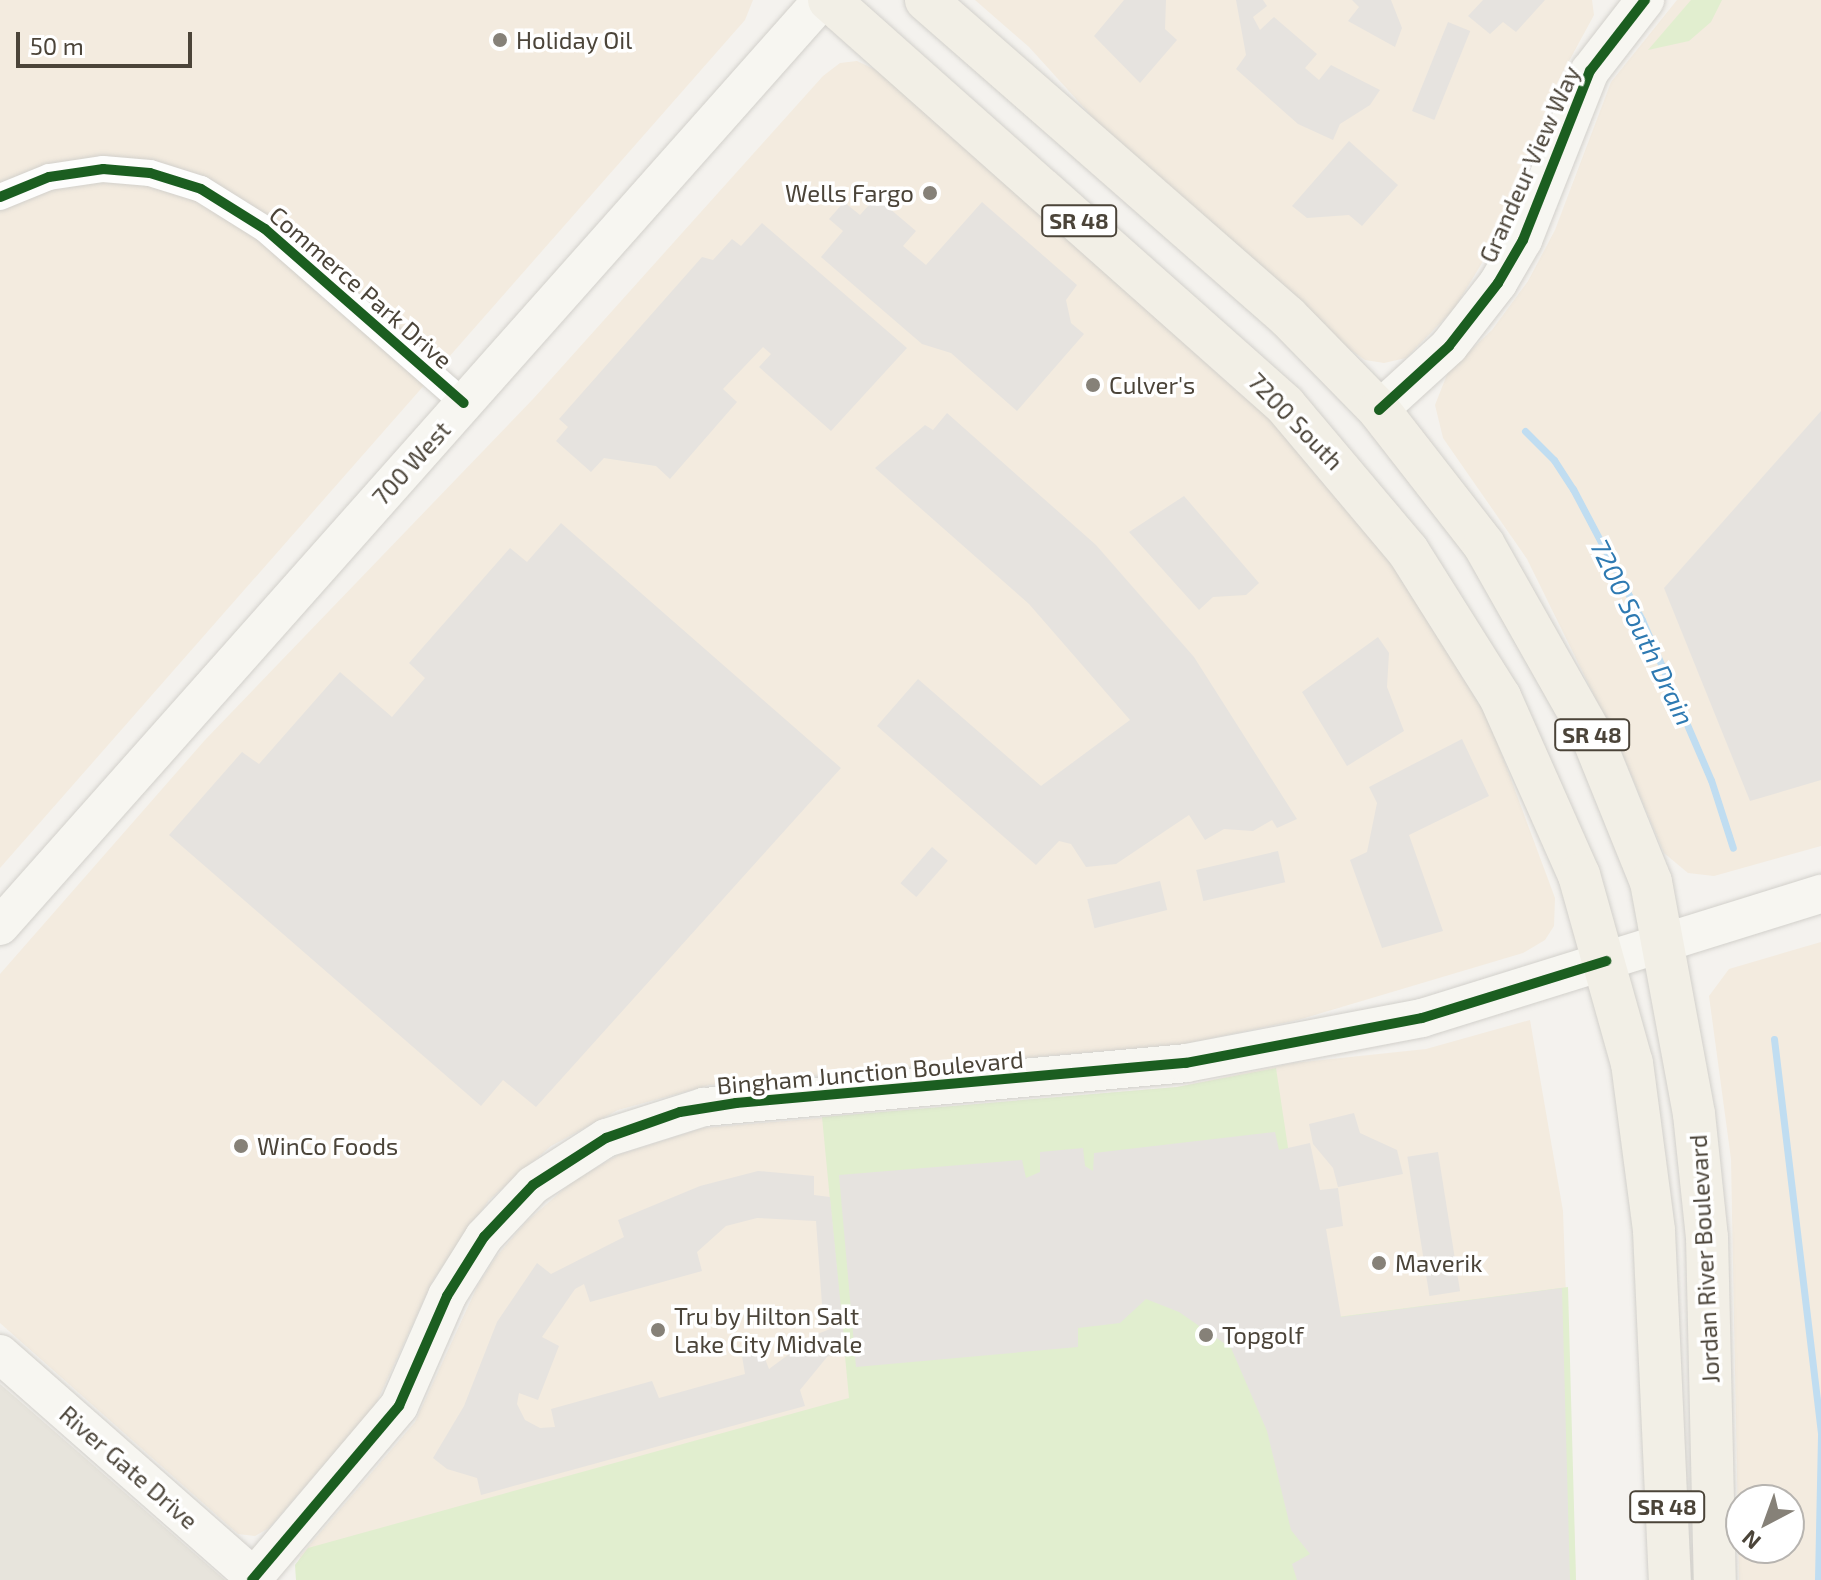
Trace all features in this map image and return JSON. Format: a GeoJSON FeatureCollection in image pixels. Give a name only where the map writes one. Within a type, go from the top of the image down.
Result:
{"type":"FeatureCollection","features":[{"type":"Feature","properties":{"kind":"main road","name":"7200 South"},"geometry":{"type":"LineString","coordinates":[[829,0],[1225,348],[1285,405],[1367,498],[1441,601],[1500,697],[1562,830],[1606,961]]}},
{"type":"Feature","properties":{"kind":"main road","name":"SR 48"},"geometry":{"type":"LineString","coordinates":[[926,0],[1288,317],[1379,410],[1484,545],[1558,669],[1623,807],[1651,882],[1663,941]]}},
{"type":"Feature","properties":{"kind":"main road","name":"Jordan River Boulevard"},"geometry":{"type":"LineString","coordinates":[[1663,941],[1694,1114],[1707,1237],[1715,1580]]}},
{"type":"Feature","properties":{"kind":"main road","name":"Jordan River Boulevard"},"geometry":{"type":"LineString","coordinates":[[1606,961],[1632,1063],[1649,1174],[1670,1580]]}},
{"type":"Feature","properties":{"kind":"street","name":"700 West"},"geometry":{"type":"LineString","coordinates":[[0,926],[822,0]]}},
{"type":"Feature","properties":{"kind":"street","name":"Grandeur View Way"},"geometry":{"type":"LineString","coordinates":[[1379,410],[1449,346],[1498,283],[1523,240],[1590,71],[1634,4]]}},
{"type":"Feature","properties":{"kind":"street","name":"Commerce Park Drive"},"geometry":{"type":"LineString","coordinates":[[0,197],[49,177],[103,169],[150,173],[201,189],[265,229],[464,403]]}},
{"type":"Feature","properties":{"kind":"street","name":"Bingham Junction Boulevard"},"geometry":{"type":"LineString","coordinates":[[255,1579],[393,1415],[447,1296],[491,1227],[533,1185],[606,1138],[668,1115],[736,1103],[1186,1063],[1422,1018],[1821,894]]}},
{"type":"Feature","properties":{"kind":"street","name":"River Gate Drive"},"geometry":{"type":"LineString","coordinates":[[0,1354],[255,1579]]}},
{"type":"Feature","properties":{"kind":"shaded area"},"geometry":{"type":"Polygon","coordinates":[[[0,0],[753,0],[745,20],[0,868],[0,0]]]}},
{"type":"Feature","properties":{"kind":"shaded area"},"geometry":{"type":"Polygon","coordinates":[[[975,0],[1592,0],[1594,15],[1556,85],[1522,178],[1482,263],[1454,309],[1406,358],[1384,363],[1365,360],[1349,349],[1097,122],[1029,47],[975,0]]]}},
{"type":"Feature","properties":{"kind":"shaded area"},"geometry":{"type":"Polygon","coordinates":[[[1124,0],[1166,0],[1165,29],[1177,40],[1140,83],[1094,36],[1124,0]]]}},
{"type":"Feature","properties":{"kind":"shaded area"},"geometry":{"type":"Polygon","coordinates":[[[1236,0],[1263,0],[1267,6],[1253,17],[1260,30],[1274,17],[1317,54],[1305,68],[1319,80],[1331,65],[1380,90],[1370,105],[1340,124],[1333,140],[1298,124],[1236,69],[1246,55],[1236,0]]]}},
{"type":"Feature","properties":{"kind":"shaded area"},"geometry":{"type":"Polygon","coordinates":[[[1352,0],[1391,0],[1402,28],[1395,47],[1348,21],[1359,7],[1352,0]]]}},
{"type":"Feature","properties":{"kind":"shaded area"},"geometry":{"type":"Polygon","coordinates":[[[1483,0],[1545,0],[1516,32],[1503,22],[1490,34],[1468,16],[1483,0]]]}},
{"type":"Feature","properties":{"kind":"shaded area"},"geometry":{"type":"Polygon","coordinates":[[[1677,0],[1821,0],[1821,846],[1714,876],[1688,873],[1664,853],[1619,746],[1527,559],[1443,438],[1435,405],[1448,372],[1492,330],[1528,281],[1555,230],[1611,82],[1677,0]]]}},
{"type":"Feature","properties":{"kind":"shaded area"},"geometry":{"type":"Polygon","coordinates":[[[1448,22],[1470,31],[1434,120],[1412,111],[1448,22]]]}},
{"type":"Feature","properties":{"kind":"shaded area"},"geometry":{"type":"Polygon","coordinates":[[[857,61],[878,71],[1244,393],[1288,438],[1398,572],[1489,720],[1555,898],[1554,926],[1545,940],[1523,953],[1298,1020],[1184,1044],[710,1085],[618,1110],[551,1146],[489,1200],[433,1280],[375,1406],[269,1528],[255,1536],[238,1534],[0,1323],[0,974],[205,740],[534,398],[823,76],[840,63],[857,61]]]}},
{"type":"Feature","properties":{"kind":"shaded area"},"geometry":{"type":"Polygon","coordinates":[[[1349,141],[1398,185],[1362,226],[1349,215],[1307,218],[1292,206],[1349,141]]]}},
{"type":"Feature","properties":{"kind":"shaded area"},"geometry":{"type":"Polygon","coordinates":[[[876,197],[916,231],[903,246],[926,265],[982,202],[1077,285],[1066,300],[1071,323],[1084,334],[1017,411],[951,353],[922,344],[821,257],[843,231],[829,219],[844,202],[860,215],[876,197]]]}},
{"type":"Feature","properties":{"kind":"shaded area"},"geometry":{"type":"Polygon","coordinates":[[[762,223],[907,348],[831,431],[759,367],[771,354],[763,347],[723,389],[737,402],[670,479],[656,466],[604,458],[591,472],[556,441],[568,427],[559,419],[702,257],[713,260],[732,239],[741,246],[762,223]]]}},
{"type":"Feature","properties":{"kind":"shaded area"},"geometry":{"type":"Polygon","coordinates":[[[1821,411],[1821,780],[1750,801],[1664,588],[1821,411]]]}},
{"type":"Feature","properties":{"kind":"shaded area"},"geometry":{"type":"Polygon","coordinates":[[[947,413],[1096,545],[1194,657],[1297,819],[1277,828],[1272,820],[1253,831],[1224,829],[1205,840],[1189,815],[1116,864],[1086,867],[1071,844],[1059,841],[1036,865],[877,726],[918,679],[1041,786],[1130,720],[1029,604],[875,468],[925,425],[933,430],[947,413]]]}},
{"type":"Feature","properties":{"kind":"shaded area"},"geometry":{"type":"Polygon","coordinates":[[[1184,496],[1259,583],[1246,595],[1213,597],[1199,610],[1129,532],[1184,496]]]}},
{"type":"Feature","properties":{"kind":"shaded area"},"geometry":{"type":"Polygon","coordinates":[[[561,523],[841,768],[536,1107],[503,1080],[481,1106],[169,835],[242,752],[259,764],[340,672],[392,717],[425,678],[409,663],[510,548],[527,562],[561,523]]]}},
{"type":"Feature","properties":{"kind":"shaded area"},"geometry":{"type":"Polygon","coordinates":[[[1378,637],[1389,653],[1387,687],[1404,731],[1347,766],[1302,692],[1378,637]]]}},
{"type":"Feature","properties":{"kind":"shaded area"},"geometry":{"type":"Polygon","coordinates":[[[1462,739],[1489,796],[1409,835],[1443,931],[1382,948],[1350,860],[1367,852],[1377,803],[1369,787],[1462,739]]]}},
{"type":"Feature","properties":{"kind":"shaded area"},"geometry":{"type":"Polygon","coordinates":[[[932,847],[948,861],[916,897],[901,883],[932,847]]]}},
{"type":"Feature","properties":{"kind":"shaded area"},"geometry":{"type":"Polygon","coordinates":[[[1278,851],[1285,882],[1203,901],[1196,870],[1278,851]]]}},
{"type":"Feature","properties":{"kind":"shaded area"},"geometry":{"type":"Polygon","coordinates":[[[1160,881],[1167,910],[1094,928],[1087,899],[1160,881]]]}},
{"type":"Feature","properties":{"kind":"shaded area"},"geometry":{"type":"Polygon","coordinates":[[[1821,942],[1821,1580],[1739,1580],[1739,1564],[1805,1564],[1805,1484],[1737,1484],[1731,1159],[1709,996],[1729,969],[1821,942]]]}},
{"type":"Feature","properties":{"kind":"shaded area","name":"Topgolf"},"geometry":{"type":"Polygon","coordinates":[[[1530,1020],[1563,1211],[1576,1580],[296,1580],[300,1556],[415,1422],[477,1287],[496,1257],[525,1223],[572,1182],[618,1155],[703,1128],[1177,1087],[1293,1063],[1426,1049],[1530,1020]]]}},
{"type":"Feature","properties":{"kind":"shaded area"},"geometry":{"type":"Polygon","coordinates":[[[1354,1113],[1360,1133],[1397,1150],[1403,1174],[1338,1187],[1333,1168],[1313,1144],[1309,1124],[1354,1113]]]}},
{"type":"Feature","properties":{"kind":"shaded area"},"geometry":{"type":"Polygon","coordinates":[[[1275,1132],[1279,1150],[1310,1143],[1320,1190],[1338,1188],[1343,1226],[1326,1229],[1341,1317],[1562,1288],[1570,1580],[1297,1580],[1292,1564],[1310,1554],[1291,1530],[1267,1431],[1231,1348],[1179,1312],[1146,1299],[1120,1323],[1078,1328],[1078,1347],[856,1367],[839,1175],[1022,1160],[1026,1178],[1040,1172],[1040,1152],[1083,1148],[1085,1166],[1093,1171],[1094,1153],[1275,1132]]]}},
{"type":"Feature","properties":{"kind":"shaded area"},"geometry":{"type":"Polygon","coordinates":[[[1438,1152],[1460,1291],[1429,1296],[1407,1157],[1438,1152]]]}},
{"type":"Feature","properties":{"kind":"shaded area"},"geometry":{"type":"Polygon","coordinates":[[[758,1171],[814,1176],[814,1195],[830,1197],[845,1349],[827,1357],[800,1390],[805,1406],[481,1495],[477,1478],[447,1469],[433,1458],[464,1406],[497,1322],[537,1263],[551,1274],[624,1237],[618,1220],[700,1186],[758,1171]],[[757,1218],[726,1226],[697,1252],[702,1271],[590,1302],[584,1284],[575,1289],[542,1337],[559,1346],[538,1400],[519,1393],[517,1404],[525,1420],[540,1428],[555,1427],[551,1409],[652,1381],[659,1398],[745,1374],[742,1356],[762,1351],[769,1369],[815,1335],[840,1325],[839,1318],[823,1318],[816,1221],[757,1218]]]}},
{"type":"Feature","properties":{"kind":"shaded area"},"geometry":{"type":"Polygon","coordinates":[[[0,1384],[14,1396],[225,1580],[0,1580],[0,1384]]]}},
{"type":"Feature","properties":{"kind":"green space"},"geometry":{"type":"Polygon","coordinates":[[[1691,0],[1722,0],[1711,22],[1689,41],[1648,50],[1691,0]]]}},
{"type":"Feature","properties":{"kind":"green space","name":"Topgolf"},"geometry":{"type":"Polygon","coordinates":[[[1276,1068],[1314,1320],[1568,1287],[1576,1580],[296,1580],[295,1565],[308,1548],[849,1398],[822,1117],[1177,1087],[1276,1068]]]}},
{"type":"Feature","properties":{"kind":"waterway","name":"7200 South Drain"},"geometry":{"type":"LineString","coordinates":[[1525,431],[1554,460],[1573,489],[1642,620],[1711,780],[1733,848]]}},
{"type":"Feature","properties":{"kind":"waterway","name":"7200 South Drain"},"geometry":{"type":"LineString","coordinates":[[1774,1039],[1821,1436],[1818,1580]]}},
{"type":"Feature","properties":{"kind":"cycle path"},"geometry":{"type":"LineString","coordinates":[[1379,410],[1449,346],[1498,283],[1523,240],[1590,71],[1645,0]]}},
{"type":"Feature","properties":{"kind":"cycle path"},"geometry":{"type":"LineString","coordinates":[[0,197],[49,177],[103,169],[150,173],[201,189],[265,229],[464,403]]}},
{"type":"Feature","properties":{"kind":"cycle path"},"geometry":{"type":"LineString","coordinates":[[252,1580],[399,1406],[447,1296],[484,1237],[533,1185],[606,1138],[680,1112],[736,1103],[1186,1063],[1422,1018],[1606,961]]}},
{"type":"Feature","properties":{"kind":"place","name":"Holiday Oil"},"geometry":{"type":"Point","coordinates":[500,40]}},
{"type":"Feature","properties":{"kind":"place","name":"Wells Fargo"},"geometry":{"type":"Point","coordinates":[930,193]}},
{"type":"Feature","properties":{"kind":"place","name":"Culver's"},"geometry":{"type":"Point","coordinates":[1093,385]}},
{"type":"Feature","properties":{"kind":"place","name":"WinCo Foods"},"geometry":{"type":"Point","coordinates":[241,1146]}},
{"type":"Feature","properties":{"kind":"place","name":"Maverik"},"geometry":{"type":"Point","coordinates":[1379,1263]}},
{"type":"Feature","properties":{"kind":"place","name":"Tru by Hilton Salt Lake City Midvale"},"geometry":{"type":"Point","coordinates":[658,1330]}},
{"type":"Feature","properties":{"kind":"place","name":"Topgolf"},"geometry":{"type":"Point","coordinates":[1206,1335]}}]}
